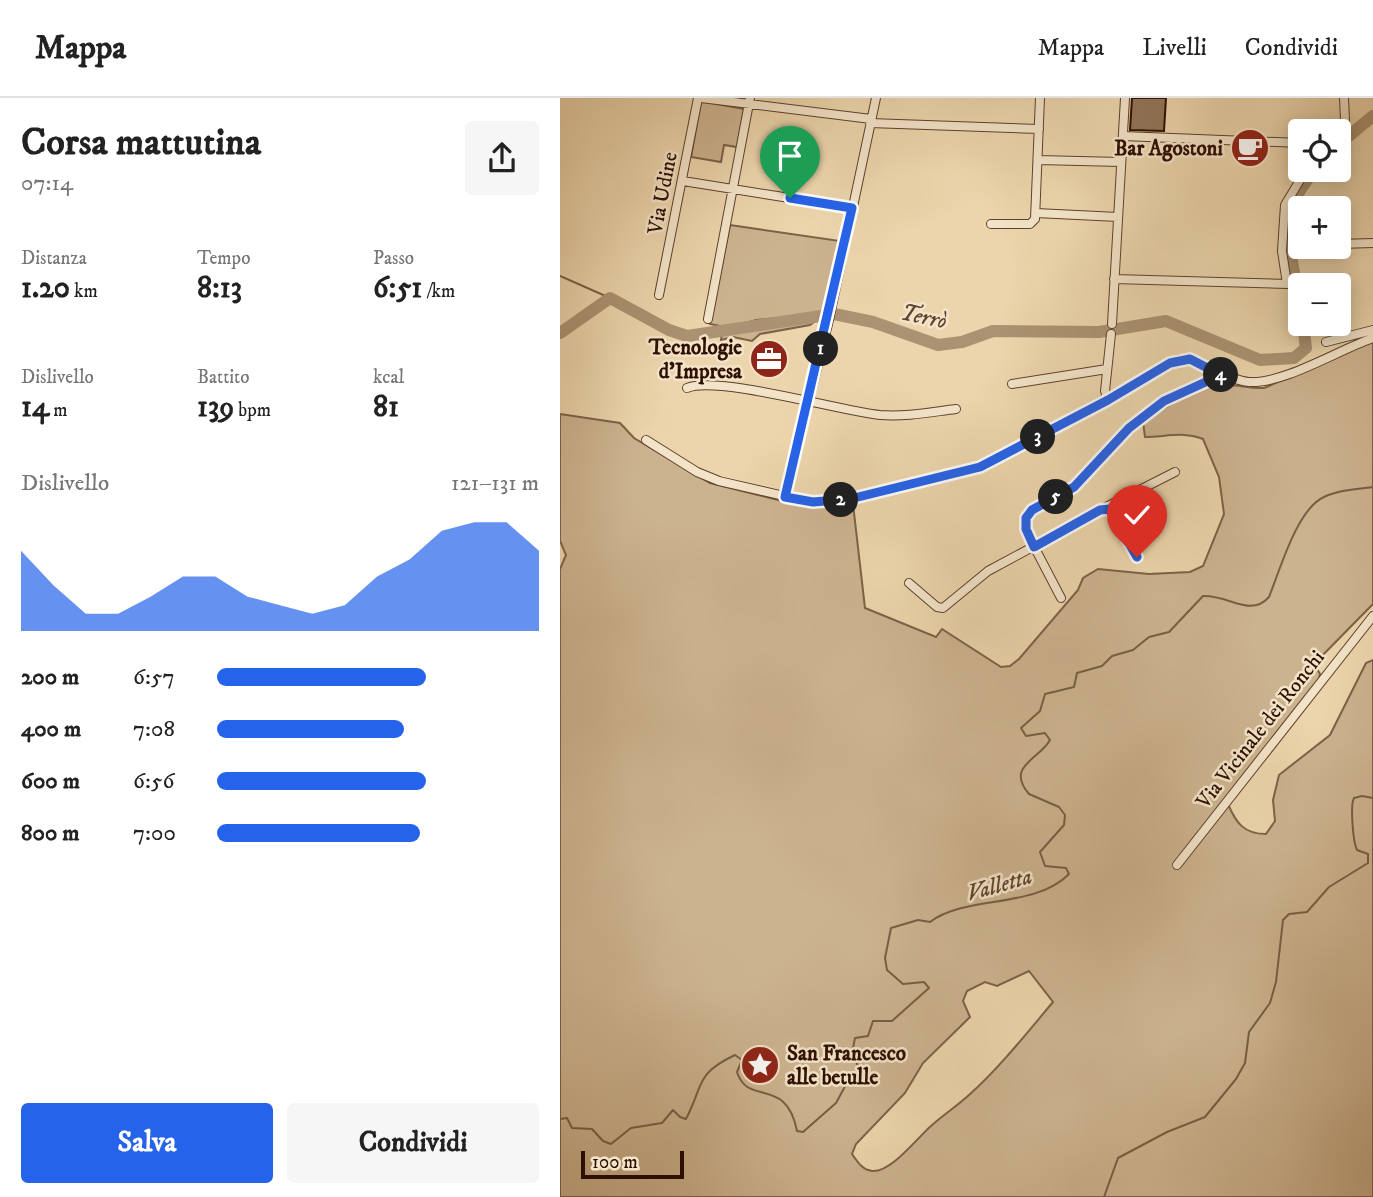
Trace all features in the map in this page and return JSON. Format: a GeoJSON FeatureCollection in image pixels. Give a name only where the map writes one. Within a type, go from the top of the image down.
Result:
{"type":"FeatureCollection","features":[{"type":"Feature","properties":{"kind":"street"},"geometry":{"type":"LineString","coordinates":[[700,98],[750,101],[870,121],[1039,129]]}},
{"type":"Feature","properties":{"kind":"street","name":"Via Udine"},"geometry":{"type":"LineString","coordinates":[[659,295],[700,98]]}},
{"type":"Feature","properties":{"kind":"street"},"geometry":{"type":"LineString","coordinates":[[785,497],[829,320],[876,98]]}},
{"type":"Feature","properties":{"kind":"street"},"geometry":{"type":"LineString","coordinates":[[991,223],[1030,224],[1034,221],[1040,98]]}},
{"type":"Feature","properties":{"kind":"street"},"geometry":{"type":"LineString","coordinates":[[1112,324],[1125,98]]}},
{"type":"Feature","properties":{"kind":"street"},"geometry":{"type":"LineString","coordinates":[[1343,119],[1344,98]]}},
{"type":"Feature","properties":{"kind":"street"},"geometry":{"type":"LineString","coordinates":[[708,320],[750,101]]}},
{"type":"Feature","properties":{"kind":"street"},"geometry":{"type":"LineString","coordinates":[[1123,136],[1288,142]]}},
{"type":"Feature","properties":{"kind":"street"},"geometry":{"type":"LineString","coordinates":[[1038,160],[1121,162]]}},
{"type":"Feature","properties":{"kind":"street"},"geometry":{"type":"LineString","coordinates":[[683,181],[852,208]]}},
{"type":"Feature","properties":{"kind":"street"},"geometry":{"type":"LineString","coordinates":[[1114,279],[1287,284],[1282,251],[1285,205],[1299,182]]}},
{"type":"Feature","properties":{"kind":"street"},"geometry":{"type":"LineString","coordinates":[[1036,214],[1118,217]]}},
{"type":"Feature","properties":{"kind":"street"},"geometry":{"type":"LineString","coordinates":[[1351,244],[1373,243]]}},
{"type":"Feature","properties":{"kind":"street"},"geometry":{"type":"LineString","coordinates":[[1326,342],[1373,330]]}},
{"type":"Feature","properties":{"kind":"street"},"geometry":{"type":"LineString","coordinates":[[1108,400],[1107,369],[1111,334]]}},
{"type":"Feature","properties":{"kind":"street"},"geometry":{"type":"LineString","coordinates":[[646,440],[710,478],[813,502],[850,499],[976,468],[1182,359],[1194,360],[1221,375],[1246,381],[1270,379],[1373,338]]}},
{"type":"Feature","properties":{"kind":"street"},"geometry":{"type":"LineString","coordinates":[[1012,384],[1107,369]]}},
{"type":"Feature","properties":{"kind":"street"},"geometry":{"type":"LineString","coordinates":[[1061,598],[1025,524],[1030,512],[1074,487],[1129,428],[1164,401],[1221,375]]}},
{"type":"Feature","properties":{"kind":"street"},"geometry":{"type":"LineString","coordinates":[[687,388],[701,385],[733,388],[807,403],[892,415],[956,409]]}},
{"type":"Feature","properties":{"kind":"street"},"geometry":{"type":"LineString","coordinates":[[909,583],[937,607],[943,608],[988,571],[1175,472]]}},
{"type":"Feature","properties":{"kind":"street"},"geometry":{"type":"LineString","coordinates":[[1105,508],[1114,512],[1137,557]]}},
{"type":"Feature","properties":{"kind":"street","name":"Via Vicinale dei Ronchi"},"geometry":{"type":"LineString","coordinates":[[1177,866],[1373,616]]}},
{"type":"Feature","properties":{"kind":"shaded area"},"geometry":{"type":"Polygon","coordinates":[[[701,101],[744,109],[737,147],[724,145],[721,162],[691,157],[701,101]]]}},
{"type":"Feature","properties":{"kind":"shaded area"},"geometry":{"type":"Polygon","coordinates":[[[730,225],[840,241],[825,313],[756,320],[730,328],[710,324],[730,225]]]}},
{"type":"Feature","properties":{"kind":"shaded area"},"geometry":{"type":"Polygon","coordinates":[[[819,318],[810,325],[760,334],[752,341],[733,337],[721,340],[722,333],[819,318]]]}},
{"type":"Feature","properties":{"kind":"shaded area"},"geometry":{"type":"Polygon","coordinates":[[[1373,341],[1373,604],[1314,664],[1320,674],[1317,689],[1228,804],[1234,817],[1246,830],[1266,834],[1275,821],[1273,800],[1279,775],[1330,735],[1366,663],[1373,660],[1373,1197],[560,1197],[560,569],[566,555],[560,541],[560,414],[620,423],[634,438],[710,483],[798,505],[853,504],[865,608],[936,637],[942,629],[1001,667],[1010,666],[1019,659],[1078,590],[1083,578],[1098,569],[1149,574],[1190,572],[1203,566],[1224,514],[1219,477],[1203,439],[1182,435],[1145,437],[1143,422],[1204,387],[1226,384],[1264,388],[1373,341]],[[1029,971],[997,986],[985,982],[967,991],[963,1001],[970,1017],[923,1063],[905,1093],[856,1144],[852,1154],[858,1162],[865,1169],[872,1171],[896,1161],[931,1126],[980,1084],[1053,1002],[1029,971]]]}},
{"type":"Feature","properties":{"kind":"building"},"geometry":{"type":"Polygon","coordinates":[[[1132,98],[1166,98],[1164,131],[1130,130],[1132,98]]]}},
{"type":"Feature","properties":{"kind":"waterway","name":"Terrò"},"geometry":{"type":"LineString","coordinates":[[1351,134],[1373,116]]}},
{"type":"Feature","properties":{"kind":"waterway","name":"Terrò"},"geometry":{"type":"LineString","coordinates":[[1294,273],[1290,251],[1290,223],[1296,197],[1306,182]]}},
{"type":"Feature","properties":{"kind":"waterway"},"geometry":{"type":"LineString","coordinates":[[560,276],[610,298]]}},
{"type":"Feature","properties":{"kind":"waterway","name":"Terrò"},"geometry":{"type":"LineString","coordinates":[[560,333],[610,298],[669,330],[687,336],[834,314],[873,322],[938,345],[962,342],[993,331],[1099,332],[1166,321],[1260,360],[1294,358],[1306,348],[1304,336]]}},
{"type":"Feature","properties":{"kind":"waterway","name":"Valletta"},"geometry":{"type":"LineString","coordinates":[[560,1119],[567,1118],[572,1128],[592,1129],[603,1141],[611,1144],[631,1128],[662,1123],[673,1110],[686,1119],[707,1074],[735,1055],[742,1060],[737,1072],[742,1082],[749,1088],[785,1103],[792,1114],[797,1131],[803,1132],[836,1103],[849,1079],[861,1072],[852,1053],[855,1038],[868,1036],[873,1021],[892,1021],[929,988],[924,982],[903,984],[887,970],[885,958],[891,928],[918,920],[930,922],[962,908],[1038,892],[1055,885],[1069,874],[1066,868],[1045,866],[1040,852],[1064,825],[1065,815],[1059,807],[1029,794],[1021,776],[1022,770],[1050,740],[1045,733],[1026,736],[1021,728],[1040,711],[1045,694],[1074,687],[1077,673],[1102,666],[1112,656],[1133,650],[1149,637],[1169,632],[1203,596],[1247,606],[1262,603],[1269,597],[1298,527],[1314,504],[1336,493],[1373,487]]}},
{"type":"Feature","properties":{"kind":"waterway"},"geometry":{"type":"LineString","coordinates":[[1104,1197],[1118,1158],[1167,1132],[1205,1117],[1236,1079],[1245,1063],[1249,1032],[1270,1003],[1276,982],[1283,920],[1289,914],[1307,912],[1329,887],[1368,863],[1368,854],[1357,850],[1352,808],[1354,798],[1373,798]]}},
{"type":"Feature","properties":{"kind":"place","name":"Bar Agostoni"},"geometry":{"type":"Point","coordinates":[1250,148]}},
{"type":"Feature","properties":{"kind":"place","name":"Tecnologie d'Impresa"},"geometry":{"type":"Point","coordinates":[769,359]}},
{"type":"Feature","properties":{"kind":"place","name":"San Francesco alle betulle"},"geometry":{"type":"Point","coordinates":[760,1065]}},
{"type":"Feature","properties":{"kind":"route"},"geometry":{"type":"LineString","coordinates":[[790,198],[852,208],[829,320],[785,497],[813,502],[850,499],[980,467],[1108,400],[1170,363],[1182,359],[1197,361],[1221,375],[1207,379],[1164,401],[1129,428],[1074,487],[1032,510],[1026,518],[1026,529],[1034,547],[1100,510],[1110,509],[1137,557]]}}]}
